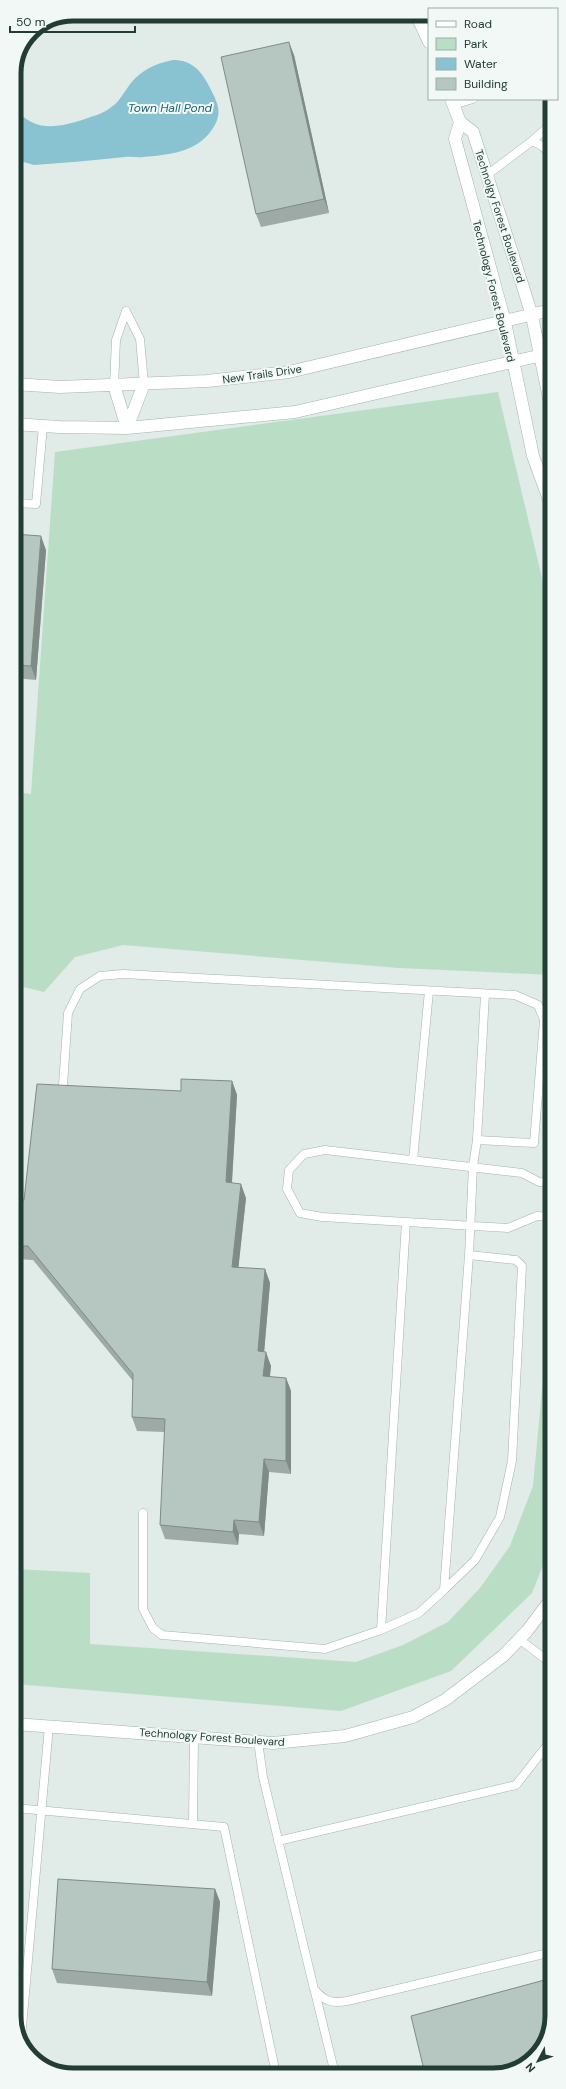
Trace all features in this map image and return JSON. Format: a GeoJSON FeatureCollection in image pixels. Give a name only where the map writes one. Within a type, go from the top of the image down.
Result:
{"type":"FeatureCollection","features":[{"type":"Feature","properties":{"kind":"street"},"geometry":{"type":"LineString","coordinates":[[419,21],[428,40]]}},
{"type":"Feature","properties":{"kind":"street"},"geometry":{"type":"LineString","coordinates":[[452,102],[460,122]]}},
{"type":"Feature","properties":{"kind":"street","name":"Technolgy Forest Boulevard"},"geometry":{"type":"LineString","coordinates":[[460,122],[473,132],[545,355]]}},
{"type":"Feature","properties":{"kind":"street","name":"Technology Forest Boulevard"},"geometry":{"type":"LineString","coordinates":[[460,122],[455,139],[505,322],[533,456],[545,489]]}},
{"type":"Feature","properties":{"kind":"street","name":"New Trails Drive"},"geometry":{"type":"LineString","coordinates":[[21,384],[60,387],[144,384],[207,381],[289,372],[545,312]]}},
{"type":"Feature","properties":{"kind":"street"},"geometry":{"type":"LineString","coordinates":[[21,424],[127,428],[296,412],[545,355]]}},
{"type":"Feature","properties":{"kind":"street"},"geometry":{"type":"LineString","coordinates":[[127,428],[144,384]]}},
{"type":"Feature","properties":{"kind":"street"},"geometry":{"type":"LineString","coordinates":[[114,385],[127,428]]}},
{"type":"Feature","properties":{"kind":"street","name":"Technology Forest Boulevard"},"geometry":{"type":"LineString","coordinates":[[21,1724],[273,1743],[345,1736],[413,1717],[445,1700],[503,1656],[545,1607]]}},
{"type":"Feature","properties":{"kind":"lane"},"geometry":{"type":"LineString","coordinates":[[452,102],[466,100]]}},
{"type":"Feature","properties":{"kind":"lane"},"geometry":{"type":"LineString","coordinates":[[487,175],[545,129]]}},
{"type":"Feature","properties":{"kind":"lane"},"geometry":{"type":"LineString","coordinates":[[532,141],[545,148]]}},
{"type":"Feature","properties":{"kind":"lane"},"geometry":{"type":"LineString","coordinates":[[114,385],[116,340],[126,311],[140,339],[144,384]]}},
{"type":"Feature","properties":{"kind":"lane"},"geometry":{"type":"LineString","coordinates":[[21,503],[36,504],[43,426]]}},
{"type":"Feature","properties":{"kind":"lane"},"geometry":{"type":"LineString","coordinates":[[63,1085],[68,1013],[80,989],[100,976],[123,974],[515,996],[538,1005],[544,1020],[534,1143],[477,1140]]}},
{"type":"Feature","properties":{"kind":"lane"},"geometry":{"type":"LineString","coordinates":[[413,1160],[429,991]]}},
{"type":"Feature","properties":{"kind":"lane"},"geometry":{"type":"LineString","coordinates":[[444,1590],[470,1255],[473,1166],[477,1140],[485,994]]}},
{"type":"Feature","properties":{"kind":"lane"},"geometry":{"type":"LineString","coordinates":[[545,1182],[539,1182],[522,1173],[473,1166],[325,1150],[304,1154],[288,1170],[287,1188],[300,1213],[322,1217],[508,1228],[537,1216],[545,1217]]}},
{"type":"Feature","properties":{"kind":"lane"},"geometry":{"type":"LineString","coordinates":[[381,1630],[406,1222]]}},
{"type":"Feature","properties":{"kind":"lane"},"geometry":{"type":"LineString","coordinates":[[143,1513],[143,1609],[153,1628],[162,1634],[325,1649],[381,1630],[419,1613],[475,1560],[500,1517],[512,1461],[522,1266],[516,1260],[470,1255]]}},
{"type":"Feature","properties":{"kind":"lane"},"geometry":{"type":"LineString","coordinates":[[519,1639],[545,1659]]}},
{"type":"Feature","properties":{"kind":"lane"},"geometry":{"type":"LineString","coordinates":[[22,2026],[49,1726]]}},
{"type":"Feature","properties":{"kind":"lane"},"geometry":{"type":"LineString","coordinates":[[193,1824],[194,1736]]}},
{"type":"Feature","properties":{"kind":"lane"},"geometry":{"type":"LineString","coordinates":[[258,1741],[263,1777],[278,1842],[334,2068]]}},
{"type":"Feature","properties":{"kind":"lane"},"geometry":{"type":"LineString","coordinates":[[278,1842],[516,1785],[545,1748]]}},
{"type":"Feature","properties":{"kind":"lane"},"geometry":{"type":"LineString","coordinates":[[21,1808],[224,1827],[275,2068]]}},
{"type":"Feature","properties":{"kind":"lane"},"geometry":{"type":"LineString","coordinates":[[314,1989],[326,2000],[335,2003],[545,1954]]}},
{"type":"Feature","properties":{"kind":"green space"},"geometry":{"type":"Polygon","coordinates":[[[498,392],[545,591],[545,975],[399,968],[123,945],[75,957],[44,992],[21,986],[21,793],[31,794],[55,452],[498,392]]]}},
{"type":"Feature","properties":{"kind":"green space"},"geometry":{"type":"Polygon","coordinates":[[[545,1357],[545,1560],[532,1593],[451,1671],[341,1711],[21,1684],[21,1569],[90,1573],[90,1644],[356,1662],[403,1645],[448,1622],[480,1588],[510,1546],[533,1486],[545,1357]]]}},
{"type":"Feature","properties":{"kind":"water","name":"Town Hall Pond"},"geometry":{"type":"Polygon","coordinates":[[[179,60],[190,64],[203,75],[212,92],[218,108],[217,119],[211,131],[198,144],[181,151],[152,156],[34,165],[21,161],[21,115],[29,121],[37,124],[55,126],[65,125],[98,115],[107,110],[121,98],[135,78],[146,70],[159,64],[179,60]]]}},
{"type":"Feature","properties":{"kind":"building"},"geometry":{"type":"Polygon","coordinates":[[[289,42],[324,199],[256,214],[221,57],[289,42]]]}},
{"type":"Feature","properties":{"kind":"building"},"geometry":{"type":"Polygon","coordinates":[[[21,535],[41,536],[31,666],[21,665],[21,535]]]}},
{"type":"Feature","properties":{"kind":"building"},"geometry":{"type":"Polygon","coordinates":[[[181,1079],[232,1081],[226,1182],[241,1184],[232,1267],[265,1269],[258,1351],[266,1352],[263,1376],[286,1378],[286,1461],[264,1459],[259,1522],[234,1520],[233,1532],[160,1525],[165,1419],[132,1417],[133,1374],[28,1246],[21,1246],[21,1200],[24,1200],[37,1084],[181,1091],[181,1079]]]}},
{"type":"Feature","properties":{"kind":"building"},"geometry":{"type":"Polygon","coordinates":[[[58,1879],[215,1889],[207,1982],[52,1969],[58,1879]]]}},
{"type":"Feature","properties":{"kind":"building"},"geometry":{"type":"Polygon","coordinates":[[[545,1980],[545,2022],[542,2032],[538,2041],[518,2041],[518,2061],[503,2067],[493,2068],[424,2068],[411,2016],[545,1980]]]}}]}
